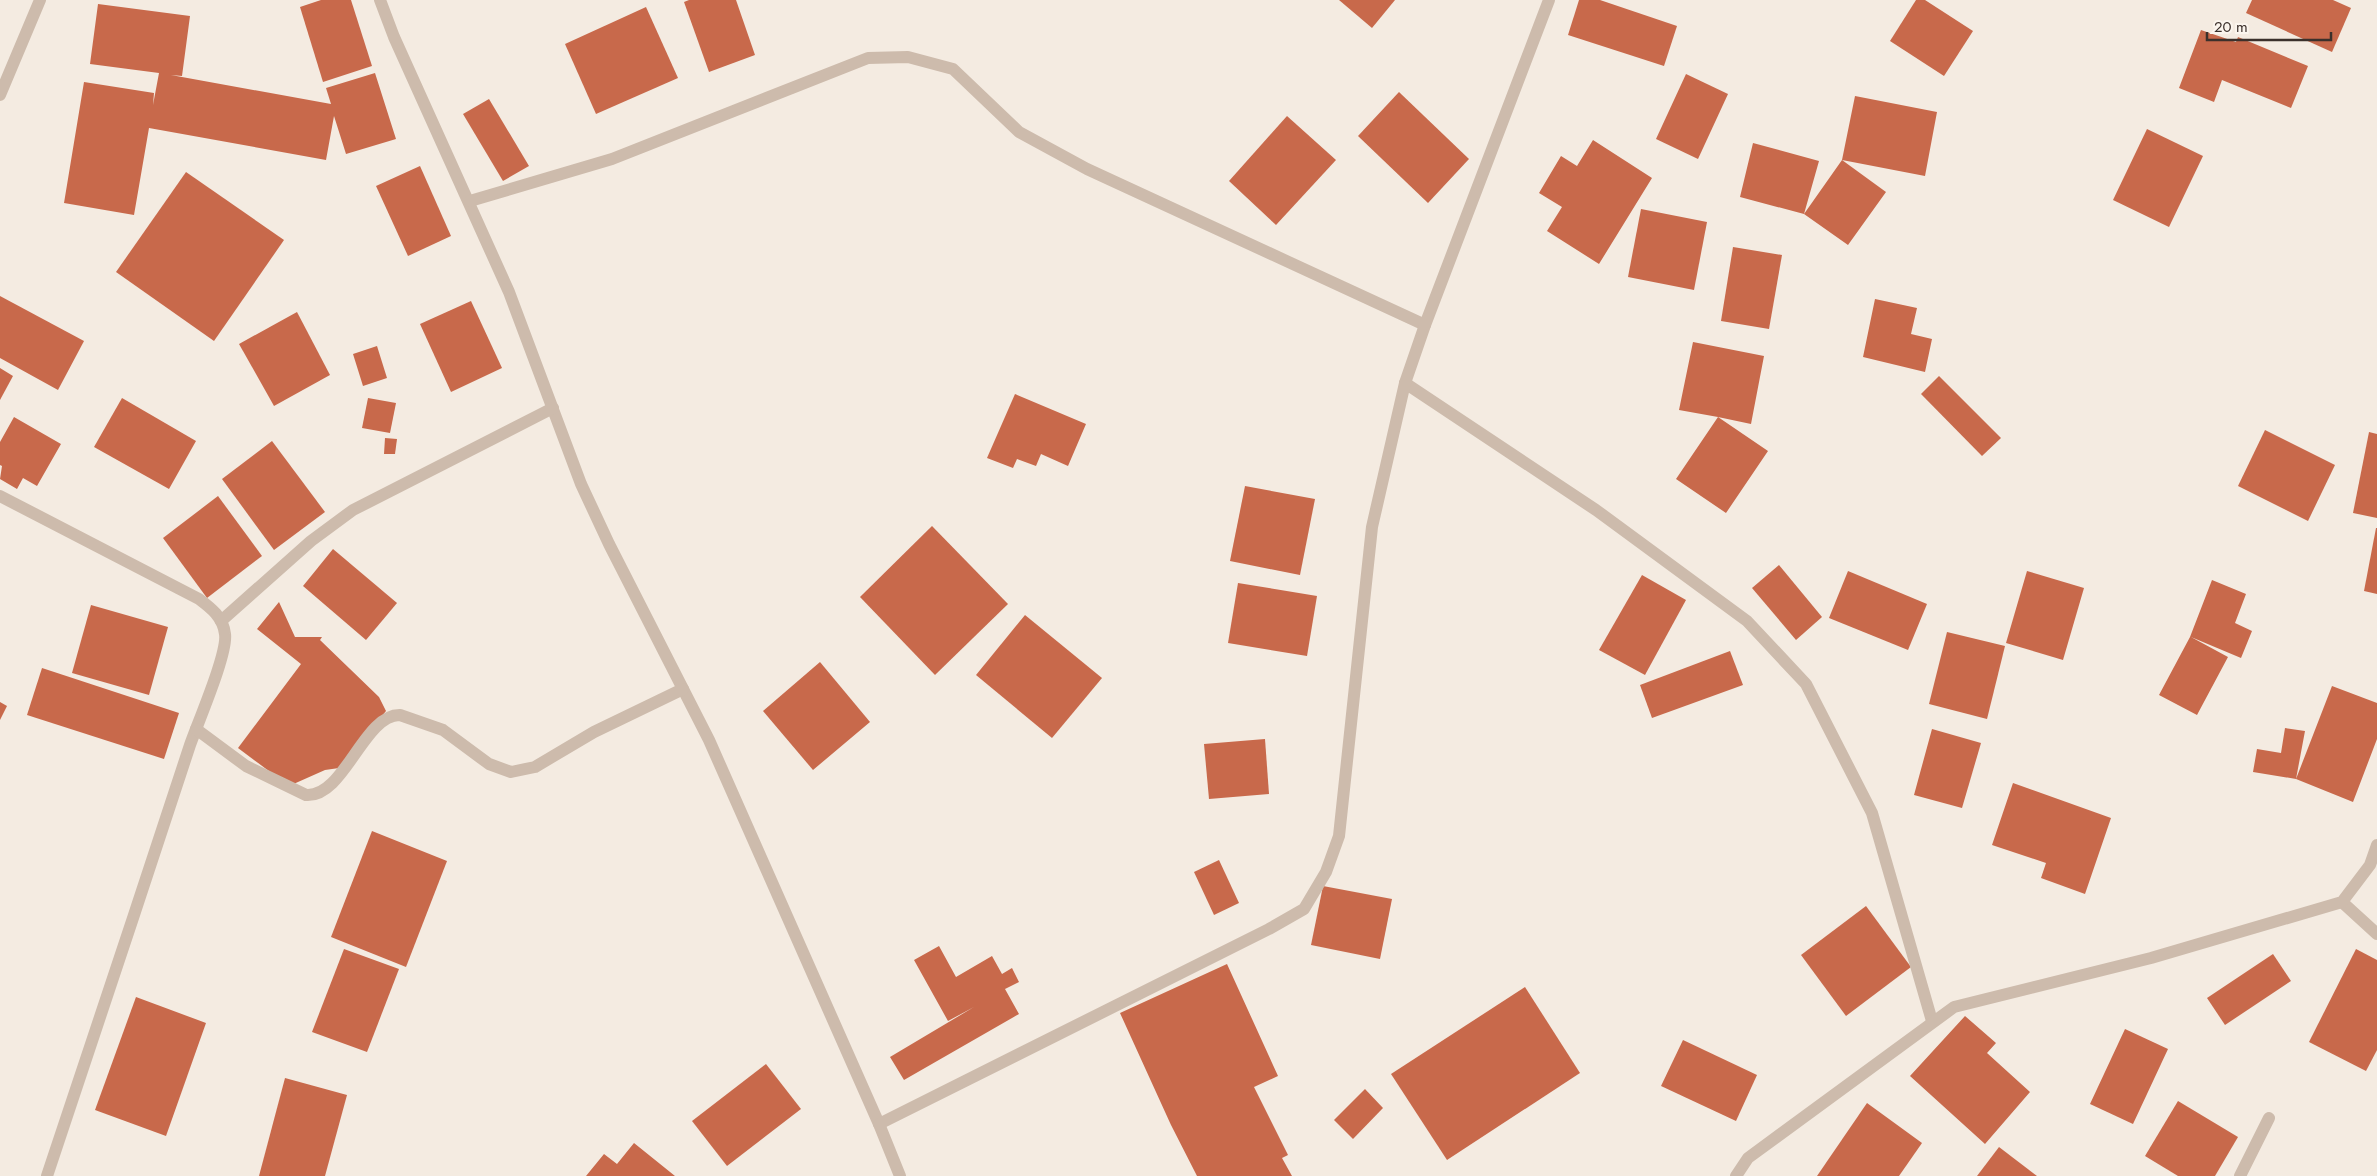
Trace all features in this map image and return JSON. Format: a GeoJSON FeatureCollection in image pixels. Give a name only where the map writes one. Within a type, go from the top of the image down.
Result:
{"type":"FeatureCollection","features":[{"type":"Feature","properties":{"kind":"street"},"geometry":{"type":"LineString","coordinates":[[0,95],[40,0]]}},
{"type":"Feature","properties":{"kind":"street"},"geometry":{"type":"LineString","coordinates":[[380,0],[394,37],[470,201],[509,292],[585,492],[709,740],[879,1124],[900,1176]]}},
{"type":"Feature","properties":{"kind":"street"},"geometry":{"type":"LineString","coordinates":[[879,1124],[1269,929],[1304,909],[1326,872],[1339,836],[1372,527],[1405,383],[1425,325],[1549,0]]}},
{"type":"Feature","properties":{"kind":"street"},"geometry":{"type":"LineString","coordinates":[[470,201],[612,159],[868,58],[908,57],[953,69],[1019,132],[1086,169],[1425,325]]}},
{"type":"Feature","properties":{"kind":"street"},"geometry":{"type":"LineString","coordinates":[[1405,383],[1596,510],[1748,621],[1806,684],[1872,813],[1932,1021]]}},
{"type":"Feature","properties":{"kind":"street"},"geometry":{"type":"LineString","coordinates":[[222,620],[311,541],[353,510],[553,408]]}},
{"type":"Feature","properties":{"kind":"street"},"geometry":{"type":"LineString","coordinates":[[0,496],[199,599],[222,620],[226,634],[223,654],[196,729],[47,1176]]}},
{"type":"Feature","properties":{"kind":"street"},"geometry":{"type":"LineString","coordinates":[[196,729],[246,766],[306,795],[312,796],[319,794],[332,782],[379,725],[392,715],[400,715],[443,730],[490,764],[511,772],[536,767],[594,732],[683,690]]}},
{"type":"Feature","properties":{"kind":"street"},"geometry":{"type":"LineString","coordinates":[[1736,1176],[1748,1158],[1932,1021],[1954,1007],[2151,958],[2342,902],[2370,865],[2377,845]]}},
{"type":"Feature","properties":{"kind":"street"},"geometry":{"type":"LineString","coordinates":[[2342,902],[2377,934]]}},
{"type":"Feature","properties":{"kind":"street"},"geometry":{"type":"LineString","coordinates":[[2240,1176],[2269,1118]]}},
{"type":"Feature","properties":{"kind":"building"},"geometry":{"type":"Polygon","coordinates":[[[321,0],[351,0],[372,66],[323,82],[300,7],[321,0]]]}},
{"type":"Feature","properties":{"kind":"building"},"geometry":{"type":"Polygon","coordinates":[[[689,0],[736,0],[755,55],[709,72],[684,2],[689,0]]]}},
{"type":"Feature","properties":{"kind":"building"},"geometry":{"type":"Polygon","coordinates":[[[1339,0],[1395,0],[1372,28],[1339,0]]]}},
{"type":"Feature","properties":{"kind":"building"},"geometry":{"type":"Polygon","coordinates":[[[1579,0],[1600,0],[1677,26],[1664,66],[1568,35],[1579,0]]]}},
{"type":"Feature","properties":{"kind":"building"},"geometry":{"type":"Polygon","coordinates":[[[1916,0],[1925,0],[1973,31],[1944,76],[1890,41],[1916,0]]]}},
{"type":"Feature","properties":{"kind":"building"},"geometry":{"type":"Polygon","coordinates":[[[2252,0],[2333,0],[2351,8],[2332,52],[2246,13],[2252,0]]]}},
{"type":"Feature","properties":{"kind":"building"},"geometry":{"type":"Polygon","coordinates":[[[98,4],[190,16],[182,76],[171,75],[331,104],[326,88],[375,73],[396,139],[346,154],[334,116],[326,160],[149,128],[134,215],[64,203],[84,82],[154,93],[153,105],[159,73],[90,64],[98,4]]]}},
{"type":"Feature","properties":{"kind":"building"},"geometry":{"type":"Polygon","coordinates":[[[646,7],[678,78],[596,114],[565,44],[646,7]]]}},
{"type":"Feature","properties":{"kind":"building"},"geometry":{"type":"Polygon","coordinates":[[[2201,30],[2236,42],[2238,37],[2308,66],[2291,108],[2222,80],[2214,102],[2179,88],[2201,30]]]}},
{"type":"Feature","properties":{"kind":"building"},"geometry":{"type":"Polygon","coordinates":[[[1686,74],[1728,94],[1698,159],[1656,139],[1686,74]]]}},
{"type":"Feature","properties":{"kind":"building"},"geometry":{"type":"Polygon","coordinates":[[[1399,92],[1469,159],[1428,203],[1358,136],[1399,92]]]}},
{"type":"Feature","properties":{"kind":"building"},"geometry":{"type":"Polygon","coordinates":[[[1855,96],[1937,112],[1925,176],[1842,160],[1855,96]]]}},
{"type":"Feature","properties":{"kind":"building"},"geometry":{"type":"Polygon","coordinates":[[[489,99],[529,166],[503,181],[463,114],[489,99]]]}},
{"type":"Feature","properties":{"kind":"building"},"geometry":{"type":"Polygon","coordinates":[[[1287,116],[1336,160],[1276,225],[1229,181],[1287,116]]]}},
{"type":"Feature","properties":{"kind":"building"},"geometry":{"type":"Polygon","coordinates":[[[2147,129],[2203,156],[2169,227],[2113,200],[2147,129]]]}},
{"type":"Feature","properties":{"kind":"building"},"geometry":{"type":"Polygon","coordinates":[[[1593,140],[1652,178],[1599,264],[1547,231],[1562,207],[1539,193],[1561,156],[1577,166],[1593,140]]]}},
{"type":"Feature","properties":{"kind":"building"},"geometry":{"type":"Polygon","coordinates":[[[1753,143],[1819,161],[1804,214],[1740,197],[1753,143]]]}},
{"type":"Feature","properties":{"kind":"building"},"geometry":{"type":"Polygon","coordinates":[[[1842,160],[1886,192],[1848,245],[1804,214],[1842,160]]]}},
{"type":"Feature","properties":{"kind":"building"},"geometry":{"type":"Polygon","coordinates":[[[420,166],[451,236],[408,256],[376,186],[420,166]]]}},
{"type":"Feature","properties":{"kind":"building"},"geometry":{"type":"Polygon","coordinates":[[[186,172],[284,240],[214,341],[116,272],[186,172]]]}},
{"type":"Feature","properties":{"kind":"building"},"geometry":{"type":"Polygon","coordinates":[[[1641,209],[1707,222],[1694,290],[1628,277],[1641,209]]]}},
{"type":"Feature","properties":{"kind":"building"},"geometry":{"type":"Polygon","coordinates":[[[1733,247],[1782,255],[1769,329],[1721,321],[1733,247]]]}},
{"type":"Feature","properties":{"kind":"building"},"geometry":{"type":"Polygon","coordinates":[[[0,296],[84,341],[58,390],[0,358],[0,296]]]}},
{"type":"Feature","properties":{"kind":"building"},"geometry":{"type":"Polygon","coordinates":[[[1875,299],[1917,308],[1911,334],[1932,339],[1925,372],[1863,357],[1875,299]]]}},
{"type":"Feature","properties":{"kind":"building"},"geometry":{"type":"Polygon","coordinates":[[[471,301],[502,368],[451,392],[420,324],[471,301]]]}},
{"type":"Feature","properties":{"kind":"building"},"geometry":{"type":"Polygon","coordinates":[[[297,312],[330,375],[274,406],[239,344],[297,312]]]}},
{"type":"Feature","properties":{"kind":"building"},"geometry":{"type":"Polygon","coordinates":[[[1693,342],[1764,356],[1751,424],[1679,410],[1693,342]]]}},
{"type":"Feature","properties":{"kind":"building"},"geometry":{"type":"Polygon","coordinates":[[[377,346],[387,378],[363,386],[353,354],[377,346]]]}},
{"type":"Feature","properties":{"kind":"building"},"geometry":{"type":"Polygon","coordinates":[[[0,368],[13,376],[0,400],[0,368]]]}},
{"type":"Feature","properties":{"kind":"building"},"geometry":{"type":"Polygon","coordinates":[[[1939,376],[2001,438],[1982,456],[1921,394],[1939,376]]]}},
{"type":"Feature","properties":{"kind":"building"},"geometry":{"type":"Polygon","coordinates":[[[1015,394],[1086,424],[1068,466],[1041,454],[1036,466],[1017,459],[1013,468],[987,458],[1015,394]]]}},
{"type":"Feature","properties":{"kind":"building"},"geometry":{"type":"Polygon","coordinates":[[[122,398],[196,441],[169,489],[94,447],[122,398]]]}},
{"type":"Feature","properties":{"kind":"building"},"geometry":{"type":"Polygon","coordinates":[[[368,398],[396,403],[390,433],[362,428],[368,398]]]}},
{"type":"Feature","properties":{"kind":"building"},"geometry":{"type":"Polygon","coordinates":[[[14,417],[61,444],[37,486],[23,478],[17,489],[0,479],[2,466],[0,465],[0,442],[14,417]]]}},
{"type":"Feature","properties":{"kind":"building"},"geometry":{"type":"Polygon","coordinates":[[[1718,417],[1768,451],[1726,513],[1676,479],[1718,417]]]}},
{"type":"Feature","properties":{"kind":"building"},"geometry":{"type":"Polygon","coordinates":[[[2265,430],[2335,465],[2308,521],[2238,486],[2265,430]]]}},
{"type":"Feature","properties":{"kind":"building"},"geometry":{"type":"Polygon","coordinates":[[[2369,432],[2377,434],[2377,518],[2353,513],[2369,432]]]}},
{"type":"Feature","properties":{"kind":"building"},"geometry":{"type":"Polygon","coordinates":[[[385,438],[397,439],[395,454],[384,454],[385,438]]]}},
{"type":"Feature","properties":{"kind":"building"},"geometry":{"type":"Polygon","coordinates":[[[272,441],[325,512],[274,550],[222,479],[272,441]]]}},
{"type":"Feature","properties":{"kind":"building"},"geometry":{"type":"Polygon","coordinates":[[[1245,486],[1315,499],[1300,575],[1230,561],[1245,486]]]}},
{"type":"Feature","properties":{"kind":"building"},"geometry":{"type":"Polygon","coordinates":[[[218,496],[262,556],[207,598],[163,538],[218,496]]]}},
{"type":"Feature","properties":{"kind":"building"},"geometry":{"type":"Polygon","coordinates":[[[932,526],[1008,604],[935,675],[860,597],[932,526]]]}},
{"type":"Feature","properties":{"kind":"building"},"geometry":{"type":"Polygon","coordinates":[[[2377,528],[2377,594],[2364,591],[2377,528]]]}},
{"type":"Feature","properties":{"kind":"building"},"geometry":{"type":"Polygon","coordinates":[[[333,549],[397,603],[366,640],[303,586],[333,549]]]}},
{"type":"Feature","properties":{"kind":"building"},"geometry":{"type":"Polygon","coordinates":[[[1779,565],[1822,617],[1796,640],[1752,588],[1779,565]]]}},
{"type":"Feature","properties":{"kind":"building"},"geometry":{"type":"Polygon","coordinates":[[[1848,571],[1927,604],[1908,650],[1829,618],[1848,571]]]}},
{"type":"Feature","properties":{"kind":"building"},"geometry":{"type":"Polygon","coordinates":[[[2027,571],[2084,588],[2063,660],[2006,643],[2027,571]]]}},
{"type":"Feature","properties":{"kind":"building"},"geometry":{"type":"Polygon","coordinates":[[[1642,575],[1686,600],[1645,675],[1599,650],[1642,575]]]}},
{"type":"Feature","properties":{"kind":"building"},"geometry":{"type":"Polygon","coordinates":[[[2212,580],[2246,594],[2235,623],[2252,631],[2241,658],[2191,637],[2228,657],[2197,715],[2159,695],[2190,637],[2212,580]]]}},
{"type":"Feature","properties":{"kind":"building"},"geometry":{"type":"Polygon","coordinates":[[[1238,583],[1317,596],[1307,656],[1228,643],[1238,583]]]}},
{"type":"Feature","properties":{"kind":"building"},"geometry":{"type":"Polygon","coordinates":[[[279,602],[295,637],[322,637],[320,640],[379,697],[386,711],[339,768],[325,770],[289,786],[238,748],[301,664],[257,629],[279,602]]]}},
{"type":"Feature","properties":{"kind":"building"},"geometry":{"type":"Polygon","coordinates":[[[91,605],[168,627],[149,695],[72,673],[91,605]]]}},
{"type":"Feature","properties":{"kind":"building"},"geometry":{"type":"Polygon","coordinates":[[[1025,615],[1102,678],[1052,738],[976,675],[1025,615]]]}},
{"type":"Feature","properties":{"kind":"building"},"geometry":{"type":"Polygon","coordinates":[[[1947,632],[2005,646],[1987,719],[1929,704],[1947,632]]]}},
{"type":"Feature","properties":{"kind":"building"},"geometry":{"type":"Polygon","coordinates":[[[1730,651],[1743,685],[1652,718],[1640,685],[1730,651]]]}},
{"type":"Feature","properties":{"kind":"building"},"geometry":{"type":"Polygon","coordinates":[[[820,662],[870,722],[813,770],[763,711],[820,662]]]}},
{"type":"Feature","properties":{"kind":"building"},"geometry":{"type":"Polygon","coordinates":[[[42,668],[179,713],[164,759],[27,715],[42,668]]]}},
{"type":"Feature","properties":{"kind":"building"},"geometry":{"type":"Polygon","coordinates":[[[2332,686],[2377,703],[2377,739],[2353,802],[2296,779],[2332,686]]]}},
{"type":"Feature","properties":{"kind":"building"},"geometry":{"type":"Polygon","coordinates":[[[0,702],[7,706],[0,720],[0,702]]]}},
{"type":"Feature","properties":{"kind":"building"},"geometry":{"type":"Polygon","coordinates":[[[2285,728],[2305,731],[2296,779],[2253,772],[2257,749],[2281,753],[2285,728]]]}},
{"type":"Feature","properties":{"kind":"building"},"geometry":{"type":"Polygon","coordinates":[[[1932,729],[1981,743],[1962,808],[1914,795],[1932,729]]]}},
{"type":"Feature","properties":{"kind":"building"},"geometry":{"type":"Polygon","coordinates":[[[1265,739],[1269,794],[1209,799],[1204,744],[1265,739]]]}},
{"type":"Feature","properties":{"kind":"building"},"geometry":{"type":"Polygon","coordinates":[[[2013,783],[2111,818],[2085,894],[2041,878],[2046,863],[1992,845],[2013,783]]]}},
{"type":"Feature","properties":{"kind":"building"},"geometry":{"type":"Polygon","coordinates":[[[372,831],[447,861],[406,967],[331,937],[372,831]]]}},
{"type":"Feature","properties":{"kind":"building"},"geometry":{"type":"Polygon","coordinates":[[[1219,860],[1239,903],[1214,915],[1194,872],[1219,860]]]}},
{"type":"Feature","properties":{"kind":"building"},"geometry":{"type":"Polygon","coordinates":[[[1323,886],[1392,899],[1380,959],[1311,945],[1323,886]]]}},
{"type":"Feature","properties":{"kind":"building"},"geometry":{"type":"Polygon","coordinates":[[[1866,906],[1911,967],[1846,1016],[1801,955],[1866,906]]]}},
{"type":"Feature","properties":{"kind":"building"},"geometry":{"type":"Polygon","coordinates":[[[939,946],[956,977],[992,956],[1002,974],[1012,968],[1019,982],[1005,989],[1019,1014],[904,1080],[890,1057],[974,1007],[948,1021],[914,960],[939,946]]]}},
{"type":"Feature","properties":{"kind":"building"},"geometry":{"type":"Polygon","coordinates":[[[344,949],[399,969],[367,1052],[312,1032],[344,949]]]}},
{"type":"Feature","properties":{"kind":"building"},"geometry":{"type":"Polygon","coordinates":[[[2356,949],[2377,960],[2377,1050],[2366,1071],[2309,1042],[2356,949]]]}},
{"type":"Feature","properties":{"kind":"building"},"geometry":{"type":"Polygon","coordinates":[[[2273,954],[2291,981],[2225,1025],[2207,998],[2273,954]]]}},
{"type":"Feature","properties":{"kind":"building"},"geometry":{"type":"Polygon","coordinates":[[[1227,964],[1278,1076],[1254,1087],[1288,1155],[1282,1158],[1292,1176],[1197,1176],[1171,1125],[1120,1013],[1227,964]]]}},
{"type":"Feature","properties":{"kind":"building"},"geometry":{"type":"Polygon","coordinates":[[[1525,987],[1580,1073],[1447,1160],[1391,1074],[1525,987]]]}},
{"type":"Feature","properties":{"kind":"building"},"geometry":{"type":"Polygon","coordinates":[[[136,997],[206,1023],[166,1136],[95,1110],[136,997]]]}},
{"type":"Feature","properties":{"kind":"building"},"geometry":{"type":"Polygon","coordinates":[[[1965,1016],[1996,1043],[1987,1053],[2030,1092],[1985,1144],[1910,1076],[1965,1016]]]}},
{"type":"Feature","properties":{"kind":"building"},"geometry":{"type":"Polygon","coordinates":[[[2125,1029],[2168,1049],[2133,1124],[2090,1104],[2125,1029]]]}},
{"type":"Feature","properties":{"kind":"building"},"geometry":{"type":"Polygon","coordinates":[[[1683,1040],[1757,1075],[1736,1121],[1661,1086],[1683,1040]]]}},
{"type":"Feature","properties":{"kind":"building"},"geometry":{"type":"Polygon","coordinates":[[[766,1064],[801,1109],[727,1166],[692,1121],[766,1064]]]}},
{"type":"Feature","properties":{"kind":"building"},"geometry":{"type":"Polygon","coordinates":[[[285,1078],[347,1095],[325,1176],[259,1176],[285,1078]]]}},
{"type":"Feature","properties":{"kind":"building"},"geometry":{"type":"Polygon","coordinates":[[[1365,1089],[1383,1108],[1353,1139],[1334,1120],[1365,1089]]]}},
{"type":"Feature","properties":{"kind":"building"},"geometry":{"type":"Polygon","coordinates":[[[2178,1101],[2238,1137],[2215,1176],[2178,1176],[2145,1156],[2178,1101]]]}},
{"type":"Feature","properties":{"kind":"building"},"geometry":{"type":"Polygon","coordinates":[[[1867,1103],[1922,1143],[1899,1176],[1817,1176],[1867,1103]]]}},
{"type":"Feature","properties":{"kind":"building"},"geometry":{"type":"Polygon","coordinates":[[[634,1143],[675,1176],[586,1176],[604,1154],[617,1164],[634,1143]]]}},
{"type":"Feature","properties":{"kind":"building"},"geometry":{"type":"Polygon","coordinates":[[[1999,1147],[2037,1176],[1977,1176],[1999,1147]]]}}]}
